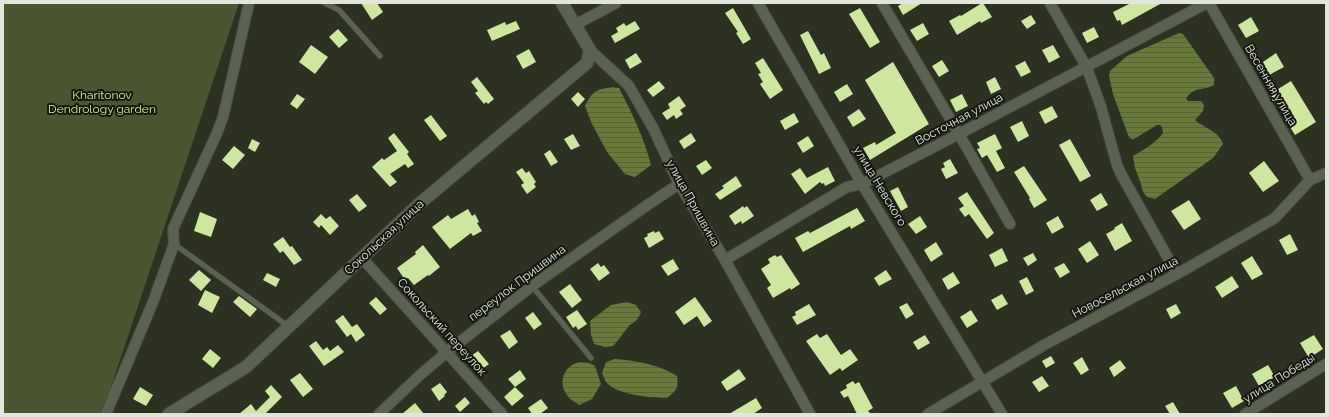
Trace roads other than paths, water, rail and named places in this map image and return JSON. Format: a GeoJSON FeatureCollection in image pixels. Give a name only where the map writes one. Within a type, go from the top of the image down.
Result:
{"type":"FeatureCollection","features":[{"type":"Feature","properties":{"kind":"street"},"geometry":{"type":"LineString","coordinates":[[106,414],[153,302],[174,244],[173,229],[223,117],[249,3]]}},
{"type":"Feature","properties":{"kind":"street","name":"улица Пришвина"},"geometry":{"type":"LineString","coordinates":[[562,3],[590,50],[629,86],[653,128],[679,184],[725,260],[810,414]]}},
{"type":"Feature","properties":{"kind":"street"},"geometry":{"type":"LineString","coordinates":[[575,25],[616,3]]}},
{"type":"Feature","properties":{"kind":"street","name":"улица Невского"},"geometry":{"type":"LineString","coordinates":[[758,3],[862,184],[1002,414]]}},
{"type":"Feature","properties":{"kind":"street"},"geometry":{"type":"LineString","coordinates":[[882,3],[960,134],[1010,224]]}},
{"type":"Feature","properties":{"kind":"street"},"geometry":{"type":"LineString","coordinates":[[1050,3],[1087,68],[1107,125],[1117,164],[1177,274]]}},
{"type":"Feature","properties":{"kind":"street","name":"Восточная улица"},"geometry":{"type":"LineString","coordinates":[[725,260],[847,187],[862,184],[1087,68],[1208,3]]}},
{"type":"Feature","properties":{"kind":"street","name":"Весенняя улица"},"geometry":{"type":"LineString","coordinates":[[1208,3],[1310,180]]}},
{"type":"Feature","properties":{"kind":"street","name":"Сокольская улица"},"geometry":{"type":"LineString","coordinates":[[169,414],[246,367],[419,204],[587,63],[590,50]]}},
{"type":"Feature","properties":{"kind":"street","name":"Новосельская улица"},"geometry":{"type":"LineString","coordinates":[[928,414],[1044,345],[1177,274],[1274,218],[1310,180],[1326,173]]}},
{"type":"Feature","properties":{"kind":"street","name":"переулок Пришвина"},"geometry":{"type":"LineString","coordinates":[[379,414],[447,352],[532,286],[679,184]]}},
{"type":"Feature","properties":{"kind":"street","name":"Сокольский переулок"},"geometry":{"type":"LineString","coordinates":[[362,258],[502,414]]}},
{"type":"Feature","properties":{"kind":"street","name":"улица Победы"},"geometry":{"type":"LineString","coordinates":[[1245,414],[1326,364]]}},
{"type":"Feature","properties":{"kind":"lane"},"geometry":{"type":"LineString","coordinates":[[325,3],[339,10],[380,56]]}},
{"type":"Feature","properties":{"kind":"lane"},"geometry":{"type":"LineString","coordinates":[[174,244],[289,327]]}},
{"type":"Feature","properties":{"kind":"lane"},"geometry":{"type":"LineString","coordinates":[[532,286],[591,358]]}},
{"type":"Feature","properties":{"kind":"park label","name":"Kharitonov Dendrology garden"},"geometry":{"type":"Point","coordinates":[102,102]}}]}
